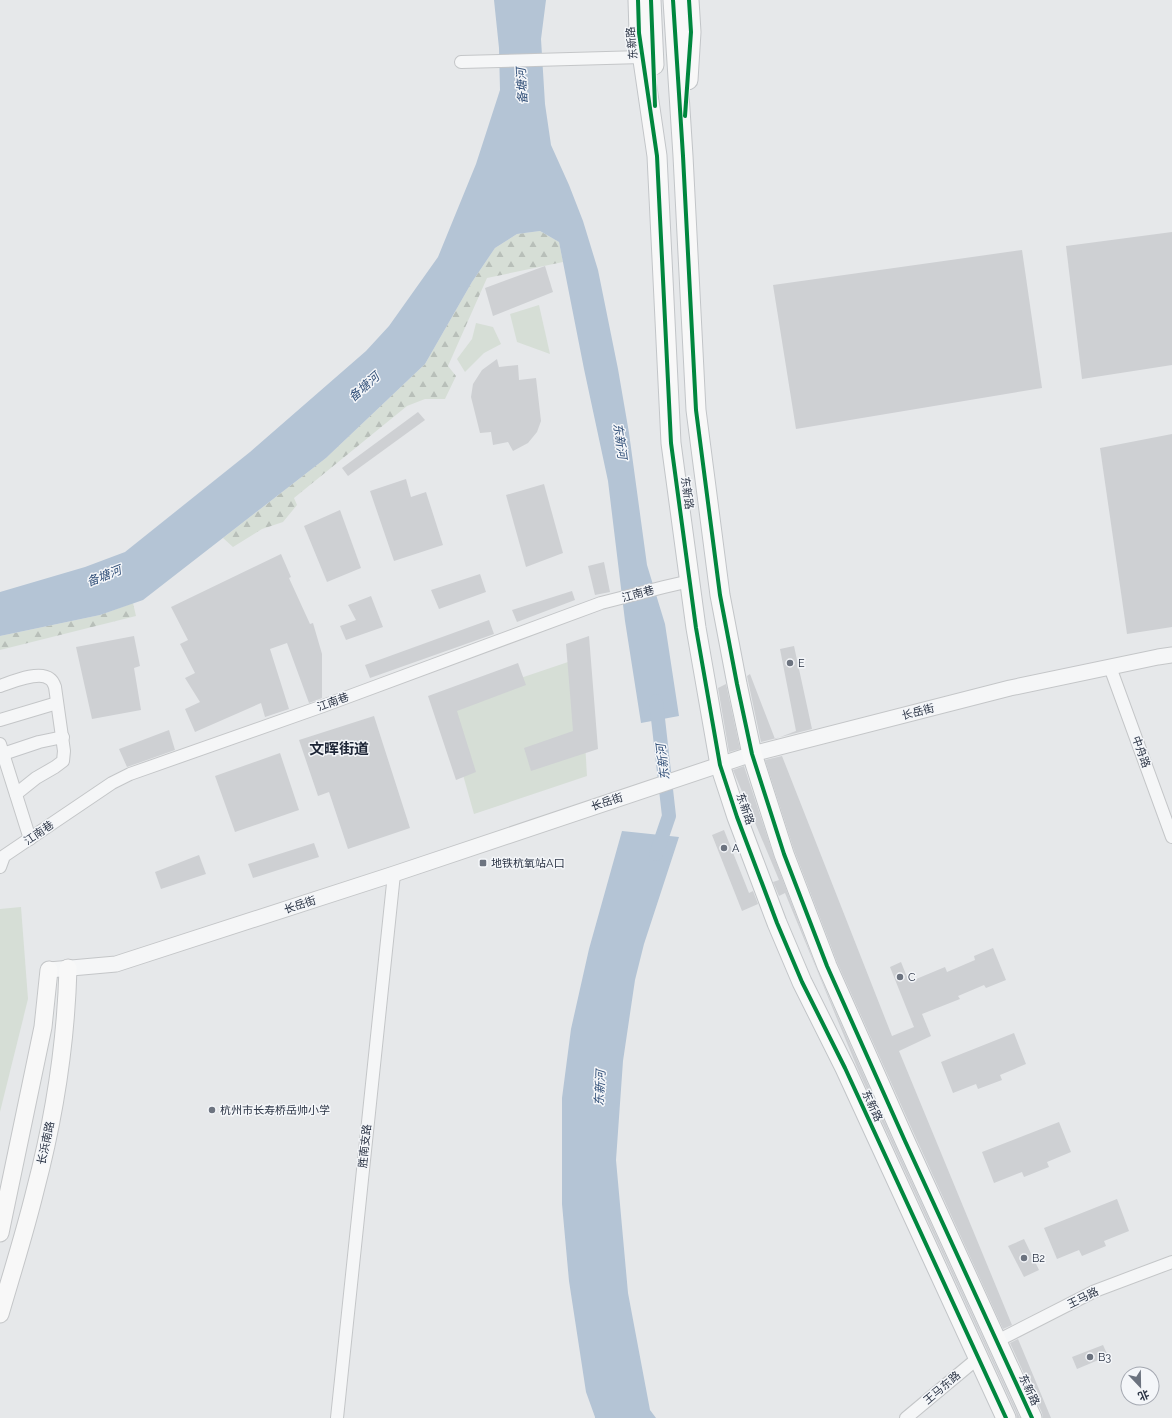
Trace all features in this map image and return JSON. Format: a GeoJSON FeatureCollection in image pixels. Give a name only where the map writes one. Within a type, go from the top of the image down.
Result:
{"type":"FeatureCollection","features":[{"type":"Feature","properties":{"kind":"main road","name":"东新路"},"geometry":{"type":"LineString","coordinates":[[638,0],[639,33],[657,156]]}},
{"type":"Feature","properties":{"kind":"main road","name":"东新路"},"geometry":{"type":"LineString","coordinates":[[651,0],[671,443],[696,628],[720,765],[737,817],[774,916],[800,976],[845,1068],[1006,1418]]}},
{"type":"Feature","properties":{"kind":"main road","name":"东新路"},"geometry":{"type":"LineString","coordinates":[[673,0],[683,156],[696,410],[720,595],[752,754],[784,854],[827,966],[905,1141],[1032,1418]]}},
{"type":"Feature","properties":{"kind":"main road","name":"东新路"},"geometry":{"type":"LineString","coordinates":[[683,156],[691,32],[689,0]]}},
{"type":"Feature","properties":{"kind":"main road","name":"长浜南路"},"geometry":{"type":"LineString","coordinates":[[0,1314],[35,1191],[53,1108],[67,1000],[68,968]]}},
{"type":"Feature","properties":{"kind":"main road"},"geometry":{"type":"LineString","coordinates":[[0,1234],[43,1027],[49,970]]}},
{"type":"Feature","properties":{"kind":"street"},"geometry":{"type":"LineString","coordinates":[[461,62],[642,57]]}},
{"type":"Feature","properties":{"kind":"street","name":"江南巷"},"geometry":{"type":"LineString","coordinates":[[0,867],[4,856],[112,783],[130,774],[352,695],[601,603],[690,581]]}},
{"type":"Feature","properties":{"kind":"street","name":"长岳街"},"geometry":{"type":"LineString","coordinates":[[49,970],[116,964],[394,874],[752,754],[1010,688],[1172,655]]}},
{"type":"Feature","properties":{"kind":"street","name":"中舟路"},"geometry":{"type":"LineString","coordinates":[[1110,667],[1172,837]]}},
{"type":"Feature","properties":{"kind":"street"},"geometry":{"type":"LineString","coordinates":[[0,686],[20,679],[43,675],[50,679],[55,687],[64,751],[63,761],[36,778],[16,794]]}},
{"type":"Feature","properties":{"kind":"street"},"geometry":{"type":"LineString","coordinates":[[0,720],[57,703]]}},
{"type":"Feature","properties":{"kind":"street"},"geometry":{"type":"LineString","coordinates":[[30,839],[1,749],[62,737]]}},
{"type":"Feature","properties":{"kind":"street","name":"胜南支路"},"geometry":{"type":"LineString","coordinates":[[337,1418],[394,874]]}},
{"type":"Feature","properties":{"kind":"street","name":"王马路"},"geometry":{"type":"LineString","coordinates":[[997,1341],[1095,1291],[1172,1262]]}},
{"type":"Feature","properties":{"kind":"street","name":"王马东路"},"geometry":{"type":"LineString","coordinates":[[906,1418],[978,1358]]}},
{"type":"Feature","properties":{"kind":"green space"},"geometry":{"type":"Polygon","coordinates":[[[540,231],[559,242],[563,262],[487,278],[448,366],[456,376],[445,399],[425,399],[407,406],[294,498],[297,505],[283,522],[262,529],[233,547],[223,538],[326,458],[425,364],[472,282],[495,248],[517,234],[540,231]]]}},
{"type":"Feature","properties":{"kind":"green space"},"geometry":{"type":"Polygon","coordinates":[[[539,305],[550,354],[517,342],[510,314],[539,305]]]}},
{"type":"Feature","properties":{"kind":"green space"},"geometry":{"type":"Polygon","coordinates":[[[476,323],[493,327],[501,344],[484,353],[465,372],[457,359],[472,339],[476,323]]]}},
{"type":"Feature","properties":{"kind":"green space"},"geometry":{"type":"Polygon","coordinates":[[[133,603],[136,616],[0,650],[0,636],[100,615],[133,603]]]}},
{"type":"Feature","properties":{"kind":"green space"},"geometry":{"type":"Polygon","coordinates":[[[580,658],[587,776],[474,814],[443,704],[580,658]]]}},
{"type":"Feature","properties":{"kind":"green space"},"geometry":{"type":"Polygon","coordinates":[[[21,907],[28,999],[0,1112],[0,909],[21,907]]]}},
{"type":"Feature","properties":{"kind":"water","name":"备塘河"},"geometry":{"type":"Polygon","coordinates":[[[494,0],[546,0],[541,39],[545,104],[551,145],[583,221],[598,270],[629,433],[647,565],[665,624],[679,716],[641,723],[625,621],[608,481],[559,242],[540,231],[517,234],[495,248],[472,282],[425,364],[326,458],[143,600],[100,615],[0,636],[0,592],[85,567],[125,552],[250,452],[366,351],[389,326],[438,257],[476,164],[500,90],[499,48],[494,0]]]}},
{"type":"Feature","properties":{"kind":"water"},"geometry":{"type":"Polygon","coordinates":[[[622,831],[679,837],[644,944],[635,980],[623,1061],[616,1160],[628,1293],[650,1410],[656,1418],[595,1418],[586,1392],[569,1281],[562,1204],[562,1098],[571,1029],[589,949],[622,831]]]}},
{"type":"Feature","properties":{"kind":"building"},"geometry":{"type":"Polygon","coordinates":[[[1172,232],[1172,365],[1082,379],[1066,246],[1172,232]]]}},
{"type":"Feature","properties":{"kind":"building"},"geometry":{"type":"Polygon","coordinates":[[[1022,250],[1042,388],[796,429],[773,285],[1022,250]]]}},
{"type":"Feature","properties":{"kind":"building"},"geometry":{"type":"Polygon","coordinates":[[[545,266],[553,292],[493,316],[485,288],[545,266]]]}},
{"type":"Feature","properties":{"kind":"building"},"geometry":{"type":"Polygon","coordinates":[[[497,359],[499,367],[518,365],[519,380],[536,378],[541,421],[537,432],[528,443],[513,451],[508,442],[493,445],[491,432],[480,433],[471,397],[473,384],[482,370],[497,359]]]}},
{"type":"Feature","properties":{"kind":"building"},"geometry":{"type":"Polygon","coordinates":[[[418,412],[425,420],[348,476],[342,468],[418,412]]]}},
{"type":"Feature","properties":{"kind":"building"},"geometry":{"type":"Polygon","coordinates":[[[1172,434],[1172,627],[1127,634],[1100,448],[1172,434]]]}},
{"type":"Feature","properties":{"kind":"building"},"geometry":{"type":"Polygon","coordinates":[[[406,479],[411,497],[426,492],[443,545],[394,561],[370,491],[406,479]]]}},
{"type":"Feature","properties":{"kind":"building"},"geometry":{"type":"Polygon","coordinates":[[[544,484],[563,553],[526,567],[506,495],[544,484]]]}},
{"type":"Feature","properties":{"kind":"building"},"geometry":{"type":"Polygon","coordinates":[[[340,510],[361,568],[327,582],[304,526],[340,510]]]}},
{"type":"Feature","properties":{"kind":"building"},"geometry":{"type":"Polygon","coordinates":[[[281,554],[291,577],[289,578],[310,624],[313,623],[322,654],[322,698],[309,703],[287,643],[270,649],[289,709],[265,717],[261,703],[195,732],[185,709],[200,702],[185,678],[195,673],[180,644],[188,640],[171,607],[281,554]]]}},
{"type":"Feature","properties":{"kind":"building"},"geometry":{"type":"Polygon","coordinates":[[[604,562],[610,592],[595,595],[588,566],[604,562]]]}},
{"type":"Feature","properties":{"kind":"building"},"geometry":{"type":"Polygon","coordinates":[[[480,574],[486,592],[439,609],[431,590],[480,574]]]}},
{"type":"Feature","properties":{"kind":"building"},"geometry":{"type":"Polygon","coordinates":[[[572,591],[575,600],[517,622],[512,610],[572,591]]]}},
{"type":"Feature","properties":{"kind":"building"},"geometry":{"type":"Polygon","coordinates":[[[371,596],[383,627],[346,640],[340,626],[356,620],[348,605],[371,596]]]}},
{"type":"Feature","properties":{"kind":"building"},"geometry":{"type":"Polygon","coordinates":[[[489,620],[494,634],[370,678],[365,665],[489,620]]]}},
{"type":"Feature","properties":{"kind":"building"},"geometry":{"type":"Polygon","coordinates":[[[134,636],[140,666],[134,668],[141,710],[92,719],[76,647],[134,636]]]}},
{"type":"Feature","properties":{"kind":"building"},"geometry":{"type":"Polygon","coordinates":[[[589,636],[598,749],[531,771],[524,748],[573,731],[566,644],[589,636]]]}},
{"type":"Feature","properties":{"kind":"building"},"geometry":{"type":"Polygon","coordinates":[[[794,646],[812,729],[780,737],[796,731],[780,649],[794,646]]]}},
{"type":"Feature","properties":{"kind":"building"},"geometry":{"type":"Polygon","coordinates":[[[518,663],[526,685],[457,711],[476,772],[456,780],[428,696],[518,663]]]}},
{"type":"Feature","properties":{"kind":"building"},"geometry":{"type":"Polygon","coordinates":[[[750,674],[775,738],[761,742],[747,676],[750,674]]]}},
{"type":"Feature","properties":{"kind":"building"},"geometry":{"type":"Polygon","coordinates":[[[726,684],[740,749],[729,752],[718,688],[726,684]]]}},
{"type":"Feature","properties":{"kind":"building"},"geometry":{"type":"Polygon","coordinates":[[[374,716],[410,828],[348,849],[329,792],[318,796],[299,740],[374,716]]]}},
{"type":"Feature","properties":{"kind":"building"},"geometry":{"type":"Polygon","coordinates":[[[169,730],[175,750],[127,767],[119,749],[169,730]]]}},
{"type":"Feature","properties":{"kind":"building"},"geometry":{"type":"Polygon","coordinates":[[[280,753],[299,810],[235,832],[215,776],[280,753]]]}},
{"type":"Feature","properties":{"kind":"building"},"geometry":{"type":"Polygon","coordinates":[[[782,756],[892,1036],[914,1027],[890,967],[901,962],[909,982],[945,967],[947,972],[975,960],[974,956],[993,948],[1006,980],[986,988],[984,985],[958,996],[960,999],[922,1014],[931,1036],[899,1051],[1012,1325],[1003,1329],[837,962],[794,850],[765,760],[782,756]]]}},
{"type":"Feature","properties":{"kind":"building"},"geometry":{"type":"Polygon","coordinates":[[[744,766],[774,857],[817,970],[1020,1418],[1017,1418],[859,1072],[785,893],[779,896],[773,882],[779,880],[733,770],[744,766]]]}},
{"type":"Feature","properties":{"kind":"building"},"geometry":{"type":"Polygon","coordinates":[[[724,830],[749,893],[753,891],[758,904],[742,911],[712,835],[724,830]]]}},
{"type":"Feature","properties":{"kind":"building"},"geometry":{"type":"Polygon","coordinates":[[[314,843],[319,857],[253,878],[248,864],[314,843]]]}},
{"type":"Feature","properties":{"kind":"building"},"geometry":{"type":"Polygon","coordinates":[[[199,855],[206,874],[161,889],[155,872],[199,855]]]}},
{"type":"Feature","properties":{"kind":"building"},"geometry":{"type":"Polygon","coordinates":[[[1014,1033],[1026,1064],[1000,1075],[1002,1080],[978,1089],[976,1084],[953,1093],[941,1062],[1014,1033]]]}},
{"type":"Feature","properties":{"kind":"building"},"geometry":{"type":"Polygon","coordinates":[[[1059,1122],[1071,1152],[1047,1162],[1049,1167],[1024,1177],[1022,1172],[994,1183],[982,1152],[1059,1122]]]}},
{"type":"Feature","properties":{"kind":"building"},"geometry":{"type":"Polygon","coordinates":[[[1117,1199],[1129,1231],[1104,1241],[1106,1246],[1082,1256],[1079,1250],[1057,1259],[1044,1228],[1117,1199]]]}},
{"type":"Feature","properties":{"kind":"building","name":"B2"},"geometry":{"type":"Polygon","coordinates":[[[1024,1239],[1039,1270],[1024,1277],[1008,1246],[1024,1239]]]}},
{"type":"Feature","properties":{"kind":"building"},"geometry":{"type":"Polygon","coordinates":[[[1018,1339],[1051,1418],[1043,1418],[1010,1343],[1018,1339]]]}},
{"type":"Feature","properties":{"kind":"building","name":"B3"},"geometry":{"type":"Polygon","coordinates":[[[1103,1345],[1108,1356],[1077,1369],[1072,1357],[1103,1345]]]}},
{"type":"Feature","properties":{"kind":"waterway","name":"东新河"},"geometry":{"type":"LineString","coordinates":[[656,701],[669,816],[656,854]]}},
{"type":"Feature","properties":{"kind":"cycle path"},"geometry":{"type":"LineString","coordinates":[[638,0],[639,33],[657,156],[671,443],[696,628],[720,765],[737,817],[777,923],[802,982],[845,1068],[1006,1418]]}},
{"type":"Feature","properties":{"kind":"cycle path"},"geometry":{"type":"LineString","coordinates":[[651,0],[655,106]]}},
{"type":"Feature","properties":{"kind":"cycle path"},"geometry":{"type":"LineString","coordinates":[[673,0],[683,156],[696,410],[720,595],[752,754],[784,854],[827,966],[905,1141],[1032,1418]]}},
{"type":"Feature","properties":{"kind":"cycle path"},"geometry":{"type":"LineString","coordinates":[[685,116],[691,32],[689,0]]}},
{"type":"Feature","properties":{"kind":"place","name":"E"},"geometry":{"type":"Point","coordinates":[790,663]}},
{"type":"Feature","properties":{"kind":"place","name":"A"},"geometry":{"type":"Point","coordinates":[724,848]}},
{"type":"Feature","properties":{"kind":"place","name":"地铁杭氧站A口"},"geometry":{"type":"Point","coordinates":[483,863]}},
{"type":"Feature","properties":{"kind":"place","name":"C"},"geometry":{"type":"Point","coordinates":[900,977]}},
{"type":"Feature","properties":{"kind":"place","name":"杭州市长寿桥岳帅小学"},"geometry":{"type":"Point","coordinates":[212,1110]}},
{"type":"Feature","properties":{"kind":"place","name":"B2"},"geometry":{"type":"Point","coordinates":[1024,1258]}},
{"type":"Feature","properties":{"kind":"place","name":"B3"},"geometry":{"type":"Point","coordinates":[1090,1357]}},
{"type":"Feature","properties":{"kind":"district","name":"文晖街道"},"geometry":{"type":"Point","coordinates":[339,749]}}]}
